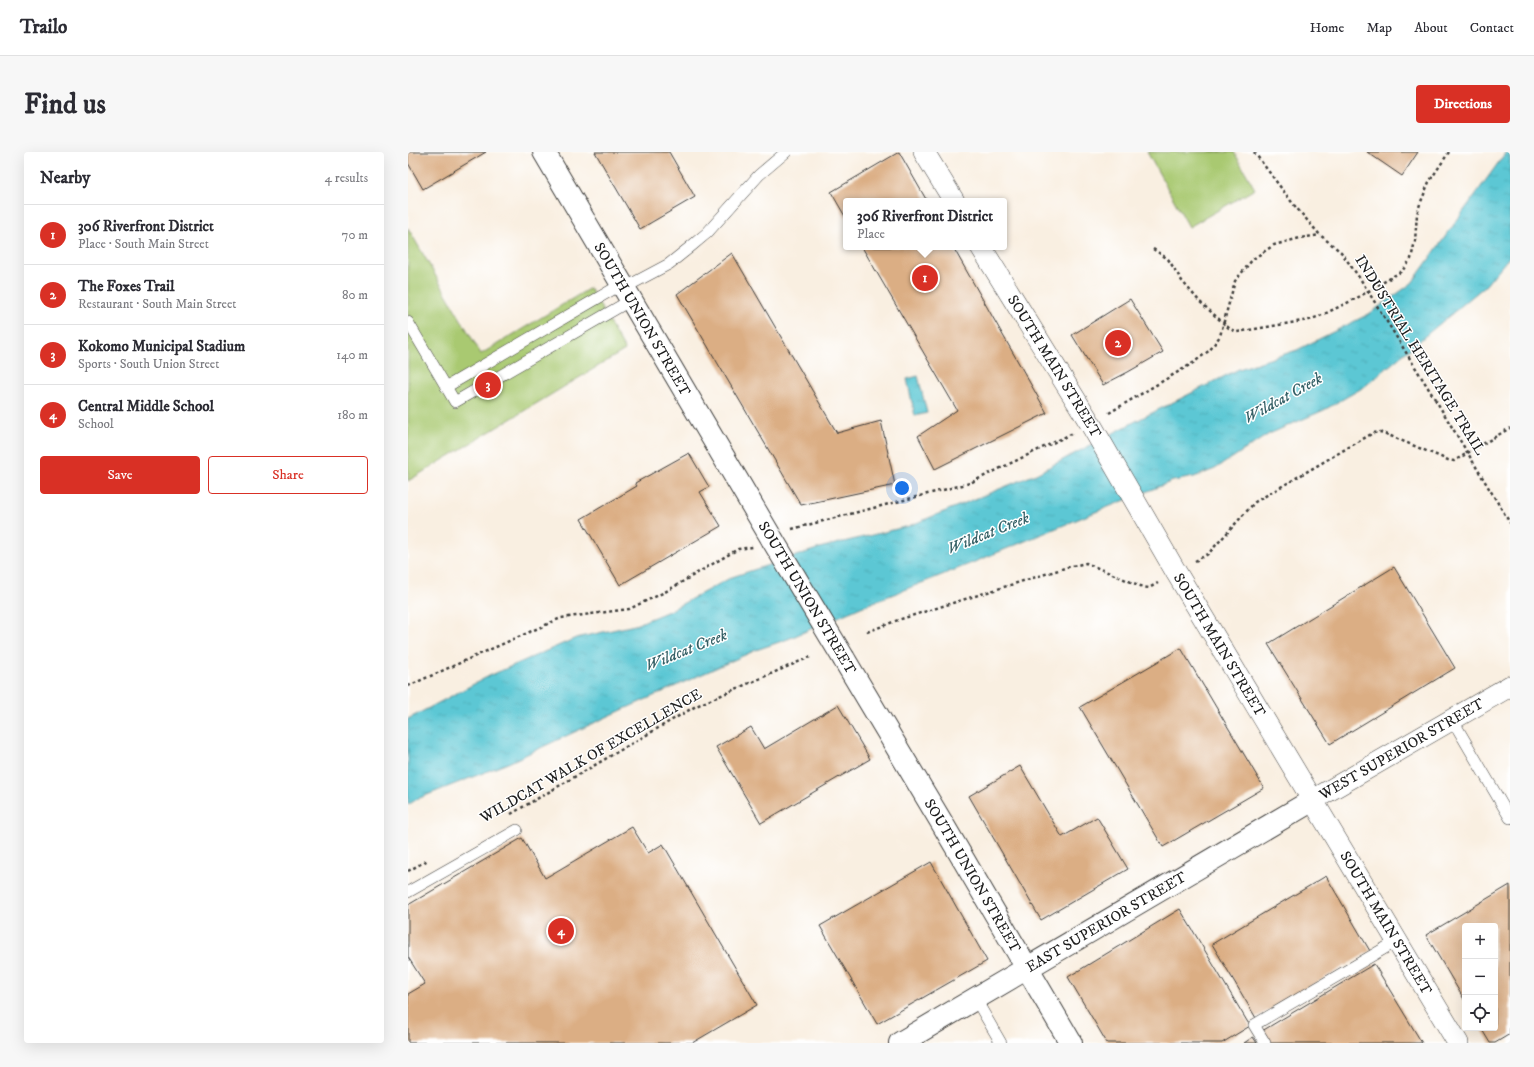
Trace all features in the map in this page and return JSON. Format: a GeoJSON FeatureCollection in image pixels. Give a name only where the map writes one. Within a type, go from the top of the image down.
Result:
{"type":"FeatureCollection","features":[{"type":"Feature","properties":{"kind":"street","name":"SOUTH UNION STREET"},"geometry":{"type":"LineString","coordinates":[[544,152],[772,539],[950,836],[1070,1043]]}},
{"type":"Feature","properties":{"kind":"street"},"geometry":{"type":"LineString","coordinates":[[924,152],[952,198]]}},
{"type":"Feature","properties":{"kind":"street","name":"SOUTH MAIN STREET"},"geometry":{"type":"LineString","coordinates":[[983,250],[1092,425],[1156,538],[1458,1043]]}},
{"type":"Feature","properties":{"kind":"street","name":"WEST SUPERIOR STREET"},"geometry":{"type":"LineString","coordinates":[[1313,800],[1510,686]]}},
{"type":"Feature","properties":{"kind":"street","name":"EAST SUPERIOR STREET"},"geometry":{"type":"LineString","coordinates":[[900,1043],[1313,800]]}},
{"type":"Feature","properties":{"kind":"lane"},"geometry":{"type":"LineString","coordinates":[[408,322],[455,402],[669,264],[707,233],[759,174],[786,152]]}},
{"type":"Feature","properties":{"kind":"lane"},"geometry":{"type":"LineString","coordinates":[[446,387],[626,291]]}},
{"type":"Feature","properties":{"kind":"lane"},"geometry":{"type":"LineString","coordinates":[[1452,719],[1510,818]]}},
{"type":"Feature","properties":{"kind":"lane"},"geometry":{"type":"LineString","coordinates":[[408,892],[517,830]]}},
{"type":"Feature","properties":{"kind":"lane"},"geometry":{"type":"LineString","coordinates":[[1265,1043],[1254,1025],[1397,941]]}},
{"type":"Feature","properties":{"kind":"lane"},"geometry":{"type":"LineString","coordinates":[[975,998],[1001,1043]]}},
{"type":"Feature","properties":{"kind":"path","name":"INDUSTRIAL HERITAGE TRAIL"},"geometry":{"type":"LineString","coordinates":[[1254,152],[1294,205],[1320,235],[1341,252],[1362,280],[1510,522]]}},
{"type":"Feature","properties":{"kind":"path"},"geometry":{"type":"LineString","coordinates":[[1153,249],[1168,260],[1182,281],[1200,302],[1230,329],[1237,332],[1309,320],[1357,298],[1402,271],[1411,259],[1415,241],[1417,214],[1420,204],[1429,182],[1449,152]]}},
{"type":"Feature","properties":{"kind":"path"},"geometry":{"type":"LineString","coordinates":[[408,686],[561,618],[629,608],[664,592],[738,549],[759,546],[796,527],[970,483],[1092,425],[1193,363],[1210,350],[1220,336],[1225,323],[1235,281],[1253,259],[1274,245],[1300,238],[1320,235]]}},
{"type":"Feature","properties":{"kind":"path"},"geometry":{"type":"LineString","coordinates":[[1191,563],[1208,554],[1255,502],[1373,433],[1381,432],[1448,460],[1454,461],[1510,428]]}},
{"type":"Feature","properties":{"kind":"path"},"geometry":{"type":"LineString","coordinates":[[867,632],[898,620],[1068,567],[1086,563],[1144,587],[1149,588],[1162,580]]}},
{"type":"Feature","properties":{"kind":"path","name":"WILDCAT WALK OF EXCELLENCE"},"geometry":{"type":"LineString","coordinates":[[510,814],[696,706],[810,658]]}},
{"type":"Feature","properties":{"kind":"path"},"geometry":{"type":"LineString","coordinates":[[408,871],[428,860]]}},
{"type":"Feature","properties":{"kind":"green space"},"geometry":{"type":"Polygon","coordinates":[[[1147,152],[1234,152],[1255,189],[1189,227],[1147,152]]]}},
{"type":"Feature","properties":{"kind":"green space"},"geometry":{"type":"Polygon","coordinates":[[[408,228],[481,354],[590,288],[625,350],[408,481],[408,228]]]}},
{"type":"Feature","properties":{"kind":"water","name":"Wildcat Creek"},"geometry":{"type":"Polygon","coordinates":[[[1506,152],[1510,152],[1510,256],[1485,286],[1364,387],[1324,410],[1269,434],[1215,469],[1194,477],[1173,481],[861,607],[788,639],[756,650],[508,763],[417,799],[408,805],[408,719],[489,676],[576,638],[635,625],[669,611],[732,577],[823,547],[909,526],[1036,474],[1239,369],[1297,350],[1369,314],[1412,283],[1506,152]]]}},
{"type":"Feature","properties":{"kind":"water"},"geometry":{"type":"Polygon","coordinates":[[[918,376],[927,413],[915,416],[907,379],[918,376]]]}},
{"type":"Feature","properties":{"kind":"building"},"geometry":{"type":"Polygon","coordinates":[[[408,152],[486,152],[423,189],[408,163],[408,152]]]}},
{"type":"Feature","properties":{"kind":"building"},"geometry":{"type":"Polygon","coordinates":[[[595,152],[669,152],[695,197],[640,229],[595,152]]]}},
{"type":"Feature","properties":{"kind":"building"},"geometry":{"type":"Polygon","coordinates":[[[899,152],[925,198],[843,198],[843,213],[831,192],[899,152]]]}},
{"type":"Feature","properties":{"kind":"building"},"geometry":{"type":"Polygon","coordinates":[[[1367,152],[1418,152],[1402,176],[1367,152]]]}},
{"type":"Feature","properties":{"kind":"building"},"geometry":{"type":"Polygon","coordinates":[[[864,250],[955,250],[1047,413],[935,469],[918,436],[957,410],[864,250]]]}},
{"type":"Feature","properties":{"kind":"building"},"geometry":{"type":"Polygon","coordinates":[[[732,253],[837,433],[881,421],[895,485],[801,505],[677,294],[732,253]]]}},
{"type":"Feature","properties":{"kind":"building"},"geometry":{"type":"Polygon","coordinates":[[[1130,299],[1163,352],[1103,385],[1072,335],[1130,299]]]}},
{"type":"Feature","properties":{"kind":"building"},"geometry":{"type":"Polygon","coordinates":[[[689,453],[709,487],[700,492],[721,526],[620,585],[581,519],[637,486],[635,483],[689,453]]]}},
{"type":"Feature","properties":{"kind":"building"},"geometry":{"type":"Polygon","coordinates":[[[1394,567],[1455,668],[1330,744],[1268,644],[1394,567]]]}},
{"type":"Feature","properties":{"kind":"building"},"geometry":{"type":"Polygon","coordinates":[[[1181,648],[1264,788],[1163,847],[1080,707],[1181,648]]]}},
{"type":"Feature","properties":{"kind":"building"},"geometry":{"type":"Polygon","coordinates":[[[838,705],[870,759],[761,823],[716,747],[751,727],[764,749],[838,705]]]}},
{"type":"Feature","properties":{"kind":"building"},"geometry":{"type":"Polygon","coordinates":[[[1020,766],[1062,837],[1097,817],[1128,869],[1041,920],[969,796],[1020,766]]]}},
{"type":"Feature","properties":{"kind":"building"},"geometry":{"type":"Polygon","coordinates":[[[632,827],[648,853],[663,844],[757,1005],[692,1043],[408,1043],[408,994],[425,984],[408,957],[408,905],[522,838],[545,878],[632,827]]]}},
{"type":"Feature","properties":{"kind":"building"},"geometry":{"type":"Polygon","coordinates":[[[931,862],[987,961],[877,1024],[820,926],[931,862]]]}},
{"type":"Feature","properties":{"kind":"building"},"geometry":{"type":"Polygon","coordinates":[[[1326,876],[1370,951],[1256,1018],[1212,944],[1326,876]]]}},
{"type":"Feature","properties":{"kind":"building"},"geometry":{"type":"Polygon","coordinates":[[[1510,885],[1510,1034],[1495,1043],[1490,1043],[1483,1031],[1498,1031],[1498,923],[1462,923],[1462,996],[1426,935],[1510,885]]]}},
{"type":"Feature","properties":{"kind":"building"},"geometry":{"type":"Polygon","coordinates":[[[1180,909],[1250,1026],[1222,1043],[1107,1043],[1068,977],[1180,909]]]}},
{"type":"Feature","properties":{"kind":"building"},"geometry":{"type":"Polygon","coordinates":[[[1374,964],[1422,1043],[1269,1043],[1262,1031],[1374,964]]]}},
{"type":"Feature","properties":{"kind":"building"},"geometry":{"type":"Polygon","coordinates":[[[1253,1037],[1257,1043],[1244,1043],[1253,1037]]]}},
{"type":"Feature","properties":{"kind":"place","name":"306 Riverfront District"},"geometry":{"type":"Point","coordinates":[925,278]}},
{"type":"Feature","properties":{"kind":"place","name":"The Foxes Trail"},"geometry":{"type":"Point","coordinates":[1118,343]}},
{"type":"Feature","properties":{"kind":"place","name":"Kokomo Municipal Stadium"},"geometry":{"type":"Point","coordinates":[488,385]}},
{"type":"Feature","properties":{"kind":"place","name":"Central Middle School"},"geometry":{"type":"Point","coordinates":[561,931]}}]}
